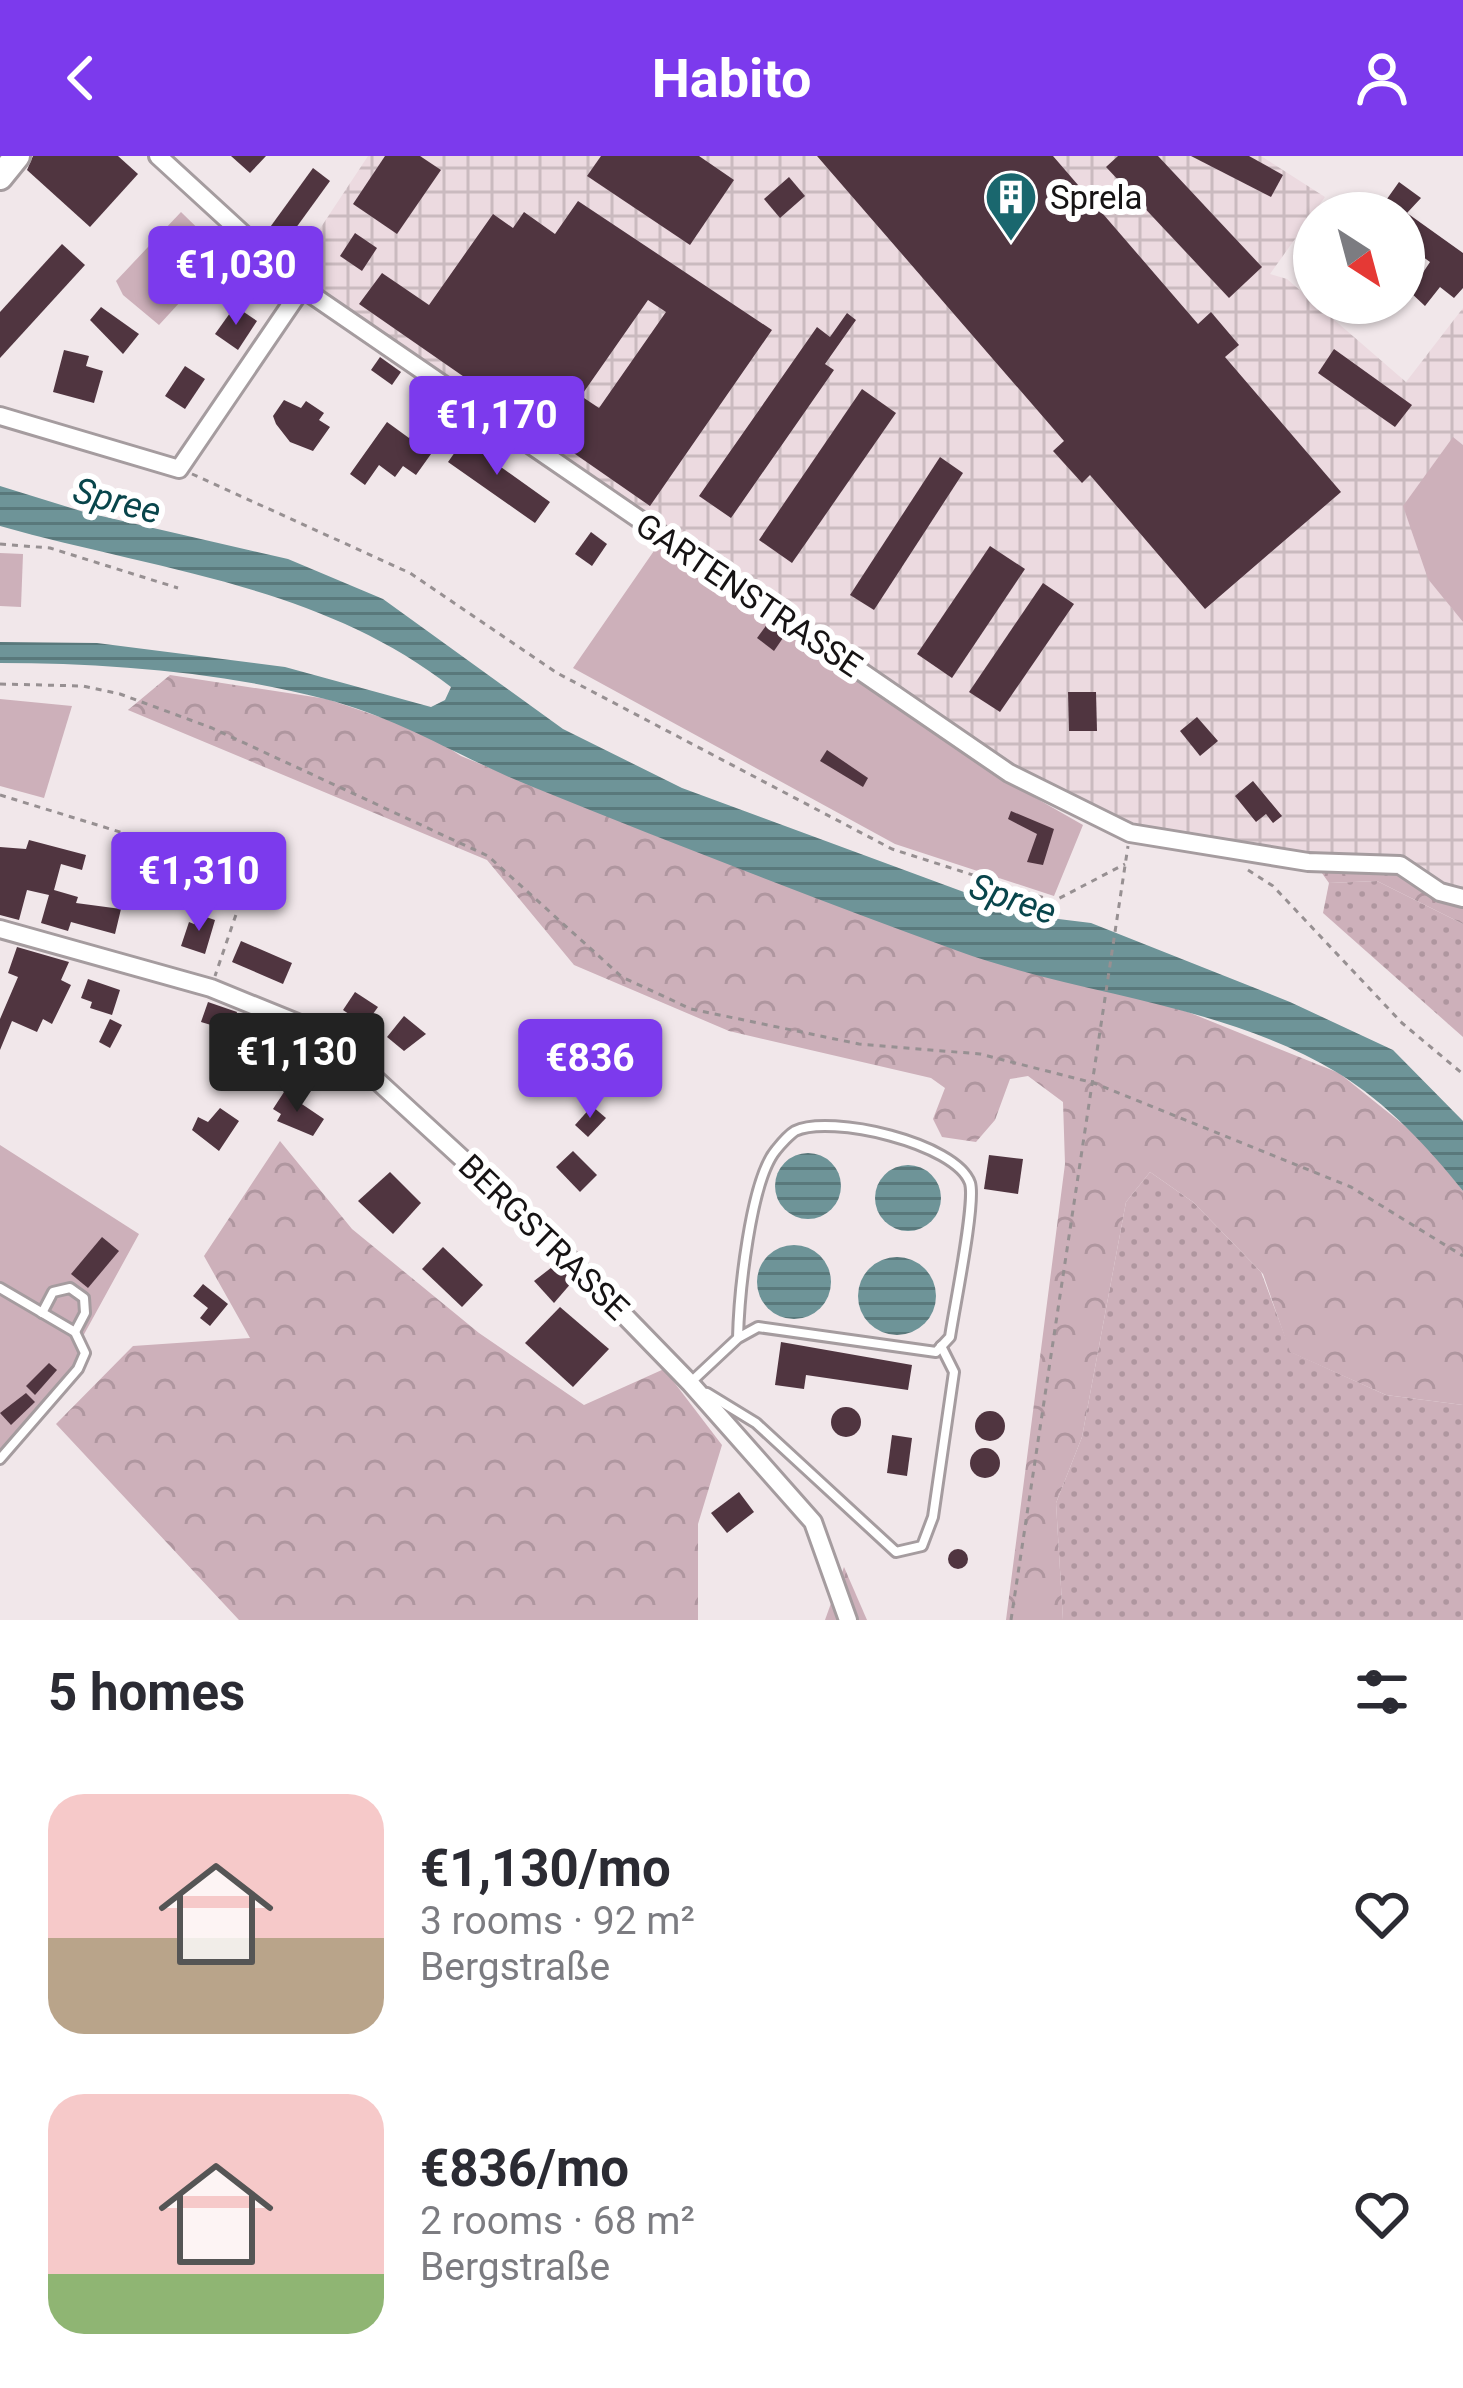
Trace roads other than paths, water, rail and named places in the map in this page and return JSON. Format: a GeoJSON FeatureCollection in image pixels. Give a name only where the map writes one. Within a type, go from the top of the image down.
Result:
{"type":"FeatureCollection","features":[{"type":"Feature","properties":{"kind":"street"},"geometry":{"type":"LineString","coordinates":[[0,177],[17,156]]}},
{"type":"Feature","properties":{"kind":"street","name":"GARTENSTRASSE"},"geometry":{"type":"LineString","coordinates":[[158,156],[302,288],[1009,773],[1130,833],[1308,862],[1400,865],[1441,892],[1463,898]]}},
{"type":"Feature","properties":{"kind":"street"},"geometry":{"type":"LineString","coordinates":[[0,416],[179,469],[302,288]]}},
{"type":"Feature","properties":{"kind":"street","name":"BERGSTRASSE"},"geometry":{"type":"LineString","coordinates":[[0,929],[211,988],[302,1025],[358,1063],[550,1239],[690,1383],[813,1522],[848,1620]]}},
{"type":"Feature","properties":{"kind":"lane"},"geometry":{"type":"LineString","coordinates":[[738,1337],[758,1200],[772,1153],[796,1130],[827,1128],[924,1142],[958,1163],[971,1186],[950,1337],[941,1346],[936,1352],[758,1327],[738,1337],[690,1383],[756,1423],[896,1552],[922,1546],[933,1517],[953,1372],[941,1346]]}},
{"type":"Feature","properties":{"kind":"lane"},"geometry":{"type":"LineString","coordinates":[[0,1288],[75,1332],[85,1353],[78,1369],[0,1459]]}},
{"type":"Feature","properties":{"kind":"lane"},"geometry":{"type":"LineString","coordinates":[[42,1313],[53,1292],[70,1288],[84,1298],[85,1313],[75,1332]]}},
{"type":"Feature","properties":{"kind":"water"},"geometry":{"type":"Polygon","coordinates":[[[0,486],[84,512],[288,559],[383,599],[563,729],[682,788],[1026,915],[1091,923],[1290,1002],[1393,1050],[1463,1121],[1463,1191],[1390,1112],[1338,1073],[1293,1050],[1199,1016],[958,951],[533,787],[353,707],[205,676],[122,667],[0,663],[0,642],[97,643],[285,667],[431,707],[445,700],[451,687],[401,653],[292,603],[0,526],[0,486]]]}},
{"type":"Feature","properties":{"kind":"water"},"geometry":{"type":"Polygon","coordinates":[[[808,1153],[831,1163],[841,1186],[831,1209],[808,1219],[785,1209],[775,1186],[785,1163],[808,1153]]]}},
{"type":"Feature","properties":{"kind":"water"},"geometry":{"type":"Polygon","coordinates":[[[908,1165],[931,1175],[941,1198],[931,1221],[908,1231],[885,1221],[875,1198],[885,1175],[908,1165]]]}},
{"type":"Feature","properties":{"kind":"water"},"geometry":{"type":"Polygon","coordinates":[[[794,1245],[820,1256],[831,1282],[820,1308],[794,1319],[768,1308],[757,1282],[768,1256],[794,1245]]]}},
{"type":"Feature","properties":{"kind":"water"},"geometry":{"type":"Polygon","coordinates":[[[897,1257],[925,1268],[936,1296],[925,1324],[897,1335],[869,1324],[858,1296],[869,1268],[897,1257]]]}},
{"type":"Feature","properties":{"kind":"place","name":"Sprela"},"geometry":{"type":"Point","coordinates":[1011,243]}},
{"type":"Feature","properties":{"kind":"water label","name":"Spree"},"geometry":{"type":"Point","coordinates":[117,501]}},
{"type":"Feature","properties":{"kind":"water label","name":"Spree"},"geometry":{"type":"Point","coordinates":[1013,899]}}]}
